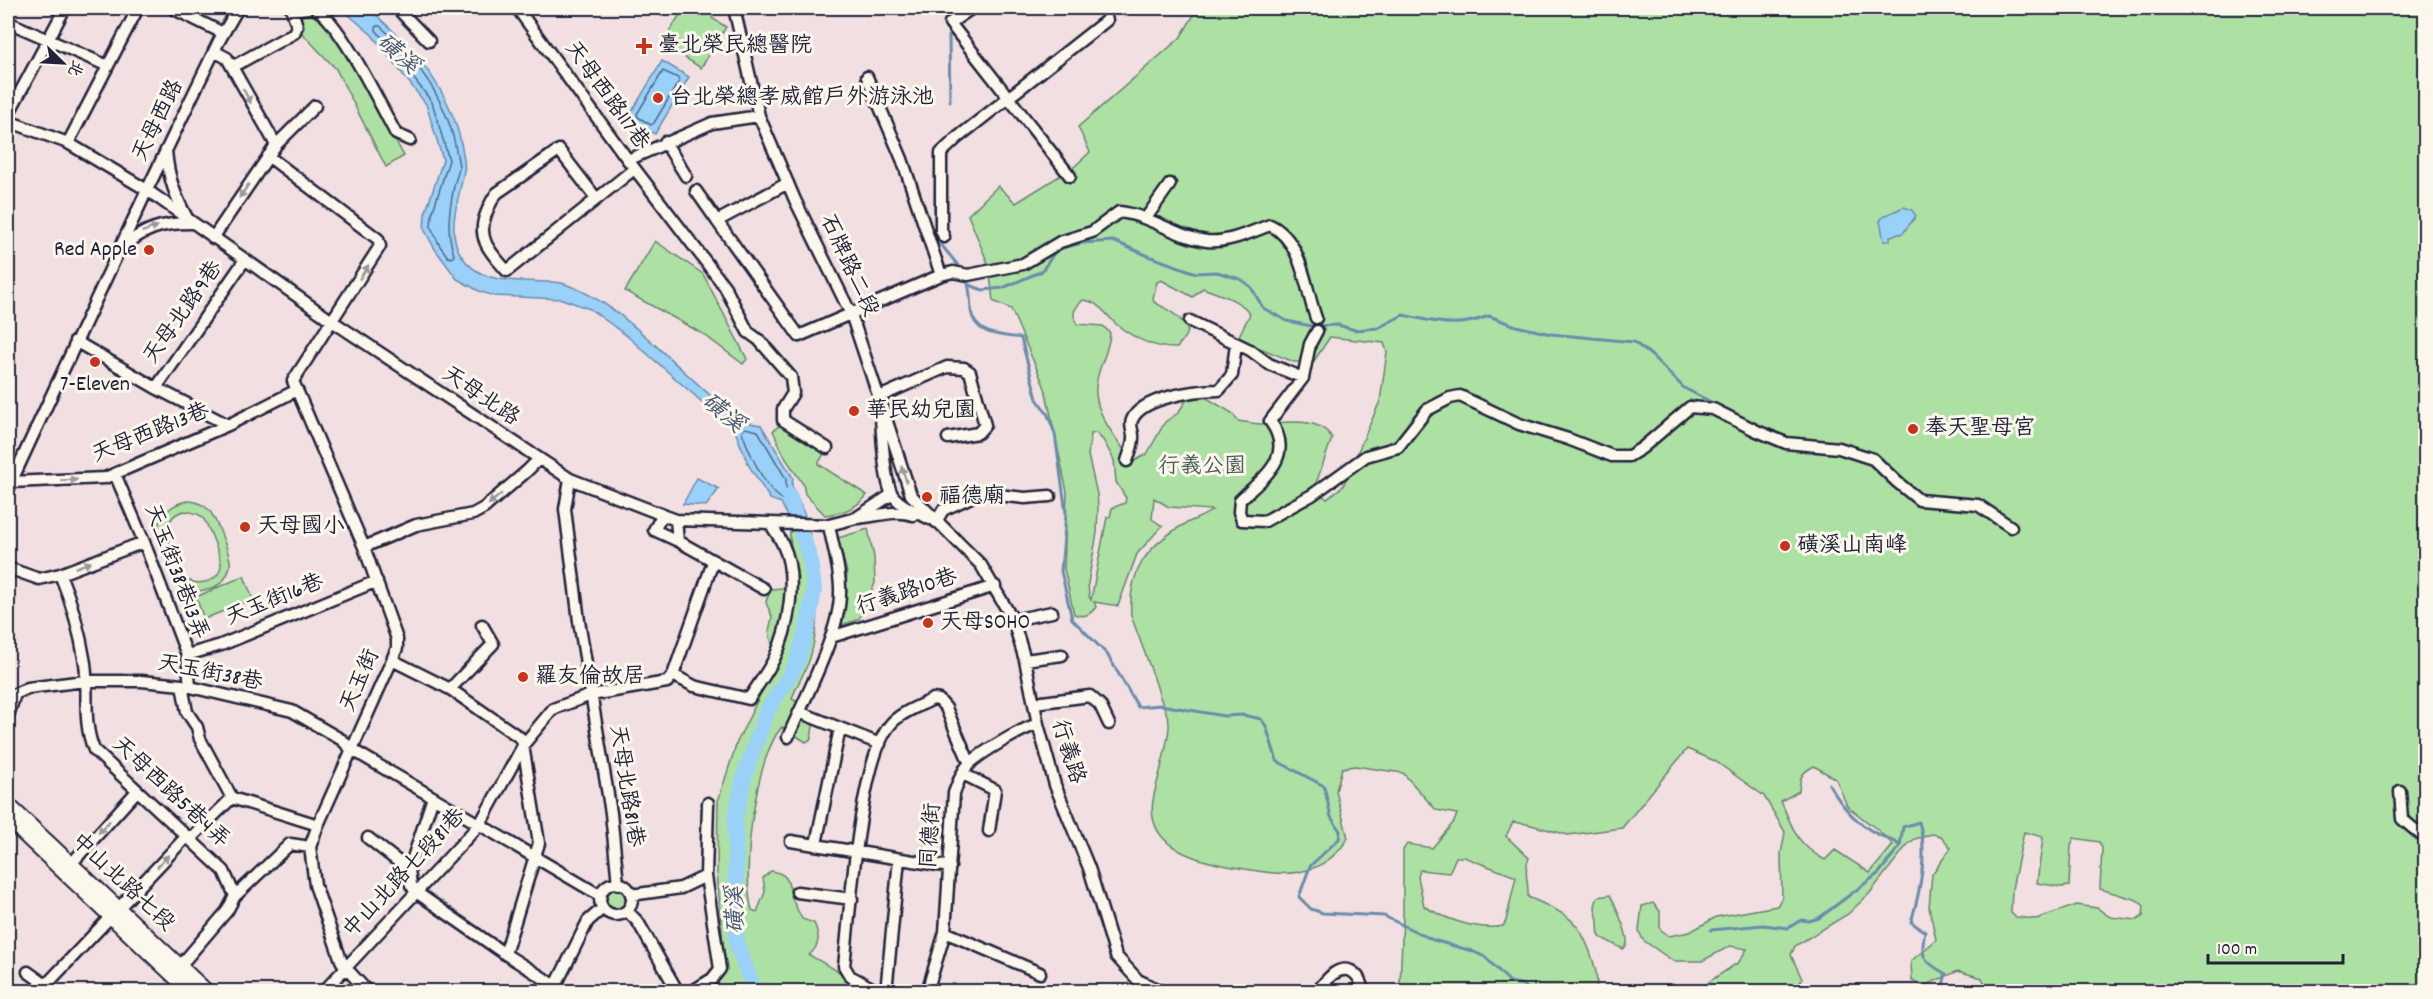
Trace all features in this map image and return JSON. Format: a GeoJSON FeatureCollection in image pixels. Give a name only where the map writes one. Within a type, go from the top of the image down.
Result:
{"type":"FeatureCollection","features":[{"type":"Feature","properties":{"kind":"main road","name":"中山北路七段"},"geometry":{"type":"LineString","coordinates":[[8,805],[71,864],[191,992]]}},
{"type":"Feature","properties":{"kind":"main road","name":"中山北路七段"},"geometry":{"type":"LineString","coordinates":[[8,819],[115,913],[180,966],[207,992]]}},
{"type":"Feature","properties":{"kind":"street"},"geometry":{"type":"LineString","coordinates":[[8,115],[65,8]]}},
{"type":"Feature","properties":{"kind":"street"},"geometry":{"type":"LineString","coordinates":[[68,143],[138,8]]}},
{"type":"Feature","properties":{"kind":"street"},"geometry":{"type":"LineString","coordinates":[[172,8],[223,33]]}},
{"type":"Feature","properties":{"kind":"street","name":"天母西路"},"geometry":{"type":"LineString","coordinates":[[9,485],[117,252],[214,51],[238,8]]}},
{"type":"Feature","properties":{"kind":"street"},"geometry":{"type":"LineString","coordinates":[[232,67],[294,33],[297,26],[291,9],[308,8]]}},
{"type":"Feature","properties":{"kind":"street"},"geometry":{"type":"LineString","coordinates":[[315,8],[322,11],[336,27],[396,134],[410,140]]}},
{"type":"Feature","properties":{"kind":"street"},"geometry":{"type":"LineString","coordinates":[[397,8],[429,41]]}},
{"type":"Feature","properties":{"kind":"street","name":"天母西路117巷"},"geometry":{"type":"LineString","coordinates":[[517,8],[631,164],[596,198],[507,271],[488,250],[484,240],[483,223],[492,199],[559,150],[596,198]]}},
{"type":"Feature","properties":{"kind":"street","name":"石牌路二段"},"geometry":{"type":"LineString","coordinates":[[734,8],[759,116],[850,314],[879,397],[885,465],[891,495]]}},
{"type":"Feature","properties":{"kind":"street"},"geometry":{"type":"LineString","coordinates":[[972,8],[950,23],[1070,176]]}},
{"type":"Feature","properties":{"kind":"street"},"geometry":{"type":"LineString","coordinates":[[944,237],[940,230],[941,153],[1107,20]]}},
{"type":"Feature","properties":{"kind":"street"},"geometry":{"type":"LineString","coordinates":[[8,22],[108,66]]}},
{"type":"Feature","properties":{"kind":"street"},"geometry":{"type":"LineString","coordinates":[[214,51],[227,58],[276,145]]}},
{"type":"Feature","properties":{"kind":"street"},"geometry":{"type":"LineString","coordinates":[[867,77],[902,159],[941,275]]}},
{"type":"Feature","properties":{"kind":"street"},"geometry":{"type":"LineString","coordinates":[[213,238],[276,145],[315,106]]}},
{"type":"Feature","properties":{"kind":"street"},"geometry":{"type":"LineString","coordinates":[[759,116],[712,123],[665,142],[631,164],[725,287],[748,332],[759,340],[791,377],[793,393],[783,409],[783,420],[827,448]]}},
{"type":"Feature","properties":{"kind":"street","name":"天母北路"},"geometry":{"type":"LineString","coordinates":[[8,122],[68,143],[147,190],[244,261],[538,460],[570,479],[676,520],[829,525]]}},
{"type":"Feature","properties":{"kind":"street"},"geometry":{"type":"LineString","coordinates":[[665,142],[686,176]]}},
{"type":"Feature","properties":{"kind":"street","name":"天母北路"},"geometry":{"type":"LineString","coordinates":[[166,150],[172,187],[190,222]]}},
{"type":"Feature","properties":{"kind":"street"},"geometry":{"type":"LineString","coordinates":[[268,156],[378,239],[380,246],[293,381],[297,390]]}},
{"type":"Feature","properties":{"kind":"street"},"geometry":{"type":"LineString","coordinates":[[717,221],[788,183]]}},
{"type":"Feature","properties":{"kind":"street"},"geometry":{"type":"LineString","coordinates":[[1146,218],[1170,184]]}},
{"type":"Feature","properties":{"kind":"street"},"geometry":{"type":"LineString","coordinates":[[696,191],[799,336],[941,275],[953,272],[968,275],[1023,264],[1060,242],[1092,232],[1119,212],[1146,218],[1181,234],[1207,241],[1226,240],[1270,225],[1280,230],[1288,239],[1308,283],[1316,318]]}},
{"type":"Feature","properties":{"kind":"street","name":"天母西路"},"geometry":{"type":"LineString","coordinates":[[117,252],[143,231],[156,226],[190,222]]}},
{"type":"Feature","properties":{"kind":"street","name":"天母北路9巷"},"geometry":{"type":"LineString","coordinates":[[156,388],[244,261]]}},
{"type":"Feature","properties":{"kind":"street"},"geometry":{"type":"LineString","coordinates":[[1190,321],[1257,354],[1269,364],[1303,378]]}},
{"type":"Feature","properties":{"kind":"street"},"geometry":{"type":"LineString","coordinates":[[1317,331],[1310,344],[1303,378],[1270,421],[1280,442],[1280,456],[1267,475],[1240,500],[1239,512],[1242,520],[1265,521],[1312,495],[1366,456],[1398,447],[1427,410],[1450,398],[1460,396],[1519,424],[1612,456],[1629,456],[1642,448],[1690,407],[1713,409],[1757,432],[1785,443],[1839,448],[1873,459],[1919,500],[1978,505],[2011,527]]}},
{"type":"Feature","properties":{"kind":"street"},"geometry":{"type":"LineString","coordinates":[[75,341],[156,388],[228,425]]}},
{"type":"Feature","properties":{"kind":"street"},"geometry":{"type":"LineString","coordinates":[[1127,461],[1134,436],[1131,428],[1132,420],[1139,410],[1177,394],[1219,390],[1232,375],[1236,344]]}},
{"type":"Feature","properties":{"kind":"street"},"geometry":{"type":"LineString","coordinates":[[936,522],[911,495],[879,397],[947,367],[964,368],[970,372],[985,425],[978,433],[948,438]]}},
{"type":"Feature","properties":{"kind":"street","name":"天母西路13巷"},"geometry":{"type":"LineString","coordinates":[[9,485],[105,478],[228,425],[297,390]]}},
{"type":"Feature","properties":{"kind":"street","name":"天玉街"},"geometry":{"type":"LineString","coordinates":[[297,390],[364,547],[397,639],[397,648],[392,660],[351,749],[310,847],[315,885],[345,967],[368,992]]}},
{"type":"Feature","properties":{"kind":"street"},"geometry":{"type":"LineString","coordinates":[[364,547],[416,525],[473,514],[492,501],[538,460]]}},
{"type":"Feature","properties":{"kind":"street","name":"天玉街38巷13弄"},"geometry":{"type":"LineString","coordinates":[[115,474],[144,542],[187,655],[187,712],[197,727],[200,739],[231,798]]}},
{"type":"Feature","properties":{"kind":"street","name":"天母北路81巷"},"geometry":{"type":"LineString","coordinates":[[570,479],[565,509],[579,621],[611,813],[618,884]]}},
{"type":"Feature","properties":{"kind":"street"},"geometry":{"type":"LineString","coordinates":[[936,522],[943,510],[980,493],[1025,498],[1050,496]]}},
{"type":"Feature","properties":{"kind":"street"},"geometry":{"type":"LineString","coordinates":[[856,518],[891,495],[906,508],[936,522]]}},
{"type":"Feature","properties":{"kind":"street"},"geometry":{"type":"LineString","coordinates":[[788,737],[831,637],[840,595],[838,569],[829,525],[856,518],[904,513],[936,522]]}},
{"type":"Feature","properties":{"kind":"street"},"geometry":{"type":"LineString","coordinates":[[662,516],[654,530],[764,589]]}},
{"type":"Feature","properties":{"kind":"street"},"geometry":{"type":"LineString","coordinates":[[676,520],[678,541]]}},
{"type":"Feature","properties":{"kind":"street","name":"行義路"},"geometry":{"type":"LineString","coordinates":[[936,522],[955,537],[981,565],[1013,620],[1055,785],[1089,868],[1116,956],[1138,980],[1162,992]]}},
{"type":"Feature","properties":{"kind":"street"},"geometry":{"type":"LineString","coordinates":[[713,562],[673,675],[694,686],[749,699],[774,660],[788,622],[790,575],[788,559],[775,524]]}},
{"type":"Feature","properties":{"kind":"street"},"geometry":{"type":"LineString","coordinates":[[8,568],[39,579],[60,574],[144,542]]}},
{"type":"Feature","properties":{"kind":"street","name":"天母西路5巷4弄"},"geometry":{"type":"LineString","coordinates":[[60,574],[73,606],[85,665],[84,681],[90,739],[94,750],[224,871],[235,896]]}},
{"type":"Feature","properties":{"kind":"street","name":"天玉街16巷"},"geometry":{"type":"LineString","coordinates":[[187,655],[221,645],[377,581]]}},
{"type":"Feature","properties":{"kind":"street","name":"行義路10巷"},"geometry":{"type":"LineString","coordinates":[[831,637],[995,586]]}},
{"type":"Feature","properties":{"kind":"street"},"geometry":{"type":"LineString","coordinates":[[1013,620],[1052,612]]}},
{"type":"Feature","properties":{"kind":"street"},"geometry":{"type":"LineString","coordinates":[[450,689],[493,644],[482,625]]}},
{"type":"Feature","properties":{"kind":"street"},"geometry":{"type":"LineString","coordinates":[[1025,660],[1062,655]]}},
{"type":"Feature","properties":{"kind":"street"},"geometry":{"type":"LineString","coordinates":[[392,660],[450,689],[522,739],[524,744],[539,843],[505,954]]}},
{"type":"Feature","properties":{"kind":"street","name":"中山北路七段81巷"},"geometry":{"type":"LineString","coordinates":[[323,992],[480,824],[524,744],[553,709],[591,695],[667,682],[673,675]]}},
{"type":"Feature","properties":{"kind":"street","name":"天玉街38巷"},"geometry":{"type":"LineString","coordinates":[[8,716],[15,694],[28,688],[84,681],[141,681],[186,686],[292,711],[342,740],[351,749],[601,896]]}},
{"type":"Feature","properties":{"kind":"street"},"geometry":{"type":"LineString","coordinates":[[1034,703],[1090,696],[1100,705],[1109,724]]}},
{"type":"Feature","properties":{"kind":"street"},"geometry":{"type":"LineString","coordinates":[[879,992],[846,972],[844,966],[868,781],[880,744],[892,722],[933,699],[939,700],[946,708],[970,764]]}},
{"type":"Feature","properties":{"kind":"street"},"geometry":{"type":"LineString","coordinates":[[799,712],[880,744]]}},
{"type":"Feature","properties":{"kind":"street","name":"同德街"},"geometry":{"type":"LineString","coordinates":[[927,992],[945,932],[954,793],[970,764],[1026,727],[1038,724]]}},
{"type":"Feature","properties":{"kind":"street"},"geometry":{"type":"LineString","coordinates":[[816,844],[840,728]]}},
{"type":"Feature","properties":{"kind":"street"},"geometry":{"type":"LineString","coordinates":[[963,774],[995,790],[989,831]]}},
{"type":"Feature","properties":{"kind":"street"},"geometry":{"type":"LineString","coordinates":[[71,864],[137,791]]}},
{"type":"Feature","properties":{"kind":"street"},"geometry":{"type":"LineString","coordinates":[[2400,791],[2402,819],[2426,839]]}},
{"type":"Feature","properties":{"kind":"street"},"geometry":{"type":"LineString","coordinates":[[433,797],[410,870],[411,885],[416,892],[555,989],[588,921],[603,908]]}},
{"type":"Feature","properties":{"kind":"street"},"geometry":{"type":"LineString","coordinates":[[28,972],[46,985],[186,837],[194,835],[231,798],[318,825]]}},
{"type":"Feature","properties":{"kind":"street"},"geometry":{"type":"LineString","coordinates":[[692,992],[712,979],[720,969],[706,876],[708,803]]}},
{"type":"Feature","properties":{"kind":"street"},"geometry":{"type":"LineString","coordinates":[[368,838],[410,870]]}},
{"type":"Feature","properties":{"kind":"street"},"geometry":{"type":"LineString","coordinates":[[791,841],[950,867]]}},
{"type":"Feature","properties":{"kind":"street"},"geometry":{"type":"LineString","coordinates":[[180,966],[227,911],[235,896],[290,844],[310,847]]}},
{"type":"Feature","properties":{"kind":"street"},"geometry":{"type":"LineString","coordinates":[[886,992],[899,859]]}},
{"type":"Feature","properties":{"kind":"street"},"geometry":{"type":"LineString","coordinates":[[631,895],[681,888],[706,876]]}},
{"type":"Feature","properties":{"kind":"street"},"geometry":{"type":"LineString","coordinates":[[618,884],[626,887],[631,895],[631,904],[627,911],[614,915],[603,908],[601,896],[609,885],[618,884]]}},
{"type":"Feature","properties":{"kind":"street"},"geometry":{"type":"LineString","coordinates":[[797,892],[852,899]]}},
{"type":"Feature","properties":{"kind":"street"},"geometry":{"type":"LineString","coordinates":[[627,911],[638,922],[678,992]]}},
{"type":"Feature","properties":{"kind":"street"},"geometry":{"type":"LineString","coordinates":[[945,932],[1040,973]]}},
{"type":"Feature","properties":{"kind":"street"},"geometry":{"type":"LineString","coordinates":[[1316,992],[1333,974],[1341,970],[1350,970],[1358,975],[1362,982],[1362,992]]}},
{"type":"Feature","properties":{"kind":"green space"},"geometry":{"type":"Polygon","coordinates":[[[684,8],[718,8],[712,18],[726,27],[701,68],[662,43],[684,8]]]}},
{"type":"Feature","properties":{"kind":"green space","name":"行義公園"},"geometry":{"type":"Polygon","coordinates":[[[1196,8],[2425,8],[2425,991],[1989,992],[1982,978],[1958,971],[1924,986],[1912,981],[1911,961],[1936,940],[1929,907],[1932,874],[1951,848],[1941,836],[1932,834],[1915,839],[1908,844],[1869,894],[1848,914],[1795,946],[1791,955],[1802,979],[1796,991],[1698,991],[1739,962],[1747,949],[1730,946],[1702,961],[1673,961],[1643,940],[1639,931],[1642,906],[1653,903],[1660,911],[1660,929],[1669,936],[1690,932],[1716,917],[1777,906],[1782,897],[1781,854],[1785,832],[1764,796],[1715,761],[1687,749],[1622,828],[1568,835],[1513,822],[1506,836],[1529,858],[1526,872],[1528,897],[1564,915],[1578,928],[1594,965],[1597,984],[1595,991],[1411,991],[1400,985],[1403,850],[1407,844],[1432,848],[1454,822],[1457,814],[1436,810],[1403,773],[1355,766],[1342,768],[1336,791],[1348,838],[1332,857],[1322,864],[1301,872],[1277,873],[1227,866],[1187,855],[1171,845],[1159,833],[1153,816],[1154,795],[1166,748],[1169,723],[1131,615],[1131,599],[1137,573],[1142,561],[1150,551],[1170,533],[1212,510],[1169,507],[1154,498],[1152,519],[1162,526],[1137,554],[1118,606],[1094,602],[1096,607],[1089,614],[1081,616],[1074,614],[1064,569],[1067,492],[1045,388],[1011,309],[993,301],[989,266],[968,215],[998,186],[1016,203],[1074,167],[1090,152],[1078,127],[1180,38],[1197,10],[1196,8]],[[1904,207],[1884,216],[1880,221],[1890,236],[1903,233],[1904,207]],[[1161,280],[1157,282],[1154,302],[1174,314],[1188,332],[1177,348],[1153,345],[1137,338],[1089,301],[1083,300],[1074,314],[1077,324],[1103,326],[1110,333],[1097,381],[1096,398],[1103,418],[1133,462],[1147,454],[1165,422],[1178,413],[1187,399],[1202,395],[1232,413],[1238,421],[1261,424],[1300,422],[1319,426],[1332,438],[1314,489],[1327,499],[1343,486],[1380,401],[1387,352],[1384,343],[1330,337],[1314,361],[1294,362],[1243,341],[1239,336],[1250,314],[1229,298],[1203,288],[1193,297],[1161,280]],[[1096,433],[1091,434],[1088,455],[1098,506],[1097,533],[1088,583],[1091,600],[1107,517],[1110,517],[1112,508],[1125,503],[1126,498],[1116,482],[1114,460],[1103,440],[1096,433]],[[1814,766],[1802,776],[1799,791],[1781,801],[1801,842],[1825,860],[1835,850],[1870,873],[1893,845],[1847,806],[1836,779],[1814,766]],[[2024,832],[2012,889],[2011,913],[2016,917],[2036,919],[2077,905],[2097,908],[2110,917],[2137,920],[2143,916],[2144,906],[2137,900],[2100,889],[2102,848],[2099,842],[2074,838],[2071,845],[2069,886],[2037,883],[2043,837],[2024,832]],[[1456,857],[1449,873],[1420,870],[1418,877],[1424,906],[1462,923],[1483,927],[1503,926],[1516,877],[1464,857],[1456,857]]]}},
{"type":"Feature","properties":{"kind":"green space"},"geometry":{"type":"Polygon","coordinates":[[[310,14],[333,28],[404,156],[386,167],[336,69],[300,31],[300,16],[310,14]]]}},
{"type":"Feature","properties":{"kind":"green space"},"geometry":{"type":"Polygon","coordinates":[[[655,241],[703,274],[747,359],[743,364],[703,334],[625,291],[655,241]]]}},
{"type":"Feature","properties":{"kind":"green space"},"geometry":{"type":"Polygon","coordinates":[[[782,423],[825,452],[818,464],[867,495],[863,500],[848,510],[825,515],[805,494],[803,484],[786,459],[773,431],[782,423]]]}},
{"type":"Feature","properties":{"kind":"green space"},"geometry":{"type":"Polygon","coordinates":[[[182,502],[196,502],[209,510],[219,528],[228,554],[230,566],[227,574],[216,586],[209,589],[193,590],[177,584],[161,541],[158,529],[160,519],[172,507],[182,502]],[[184,511],[175,515],[170,522],[168,530],[172,549],[183,577],[199,583],[211,580],[219,572],[221,566],[210,533],[202,517],[196,513],[184,511]]]}},
{"type":"Feature","properties":{"kind":"green space"},"geometry":{"type":"Polygon","coordinates":[[[868,529],[874,557],[875,583],[859,619],[842,625],[847,573],[838,538],[868,529]]]}},
{"type":"Feature","properties":{"kind":"green space"},"geometry":{"type":"Polygon","coordinates":[[[809,531],[817,578],[817,614],[809,661],[792,699],[815,713],[811,739],[806,742],[782,727],[764,763],[753,816],[748,870],[749,893],[752,910],[757,912],[765,892],[763,878],[771,871],[778,872],[786,878],[793,901],[802,919],[814,923],[816,928],[817,944],[809,955],[873,991],[704,992],[725,968],[717,872],[718,801],[737,742],[770,675],[773,650],[769,631],[772,617],[766,604],[767,599],[772,589],[793,587],[798,579],[790,536],[790,532],[809,531]]]}},
{"type":"Feature","properties":{"kind":"green space"},"geometry":{"type":"Polygon","coordinates":[[[244,576],[253,599],[204,619],[196,597],[244,576]]]}},
{"type":"Feature","properties":{"kind":"green space"},"geometry":{"type":"Polygon","coordinates":[[[926,822],[937,823],[935,852],[924,851],[926,822]]]}},
{"type":"Feature","properties":{"kind":"green space"},"geometry":{"type":"Polygon","coordinates":[[[616,888],[624,892],[628,900],[624,908],[616,912],[608,908],[604,900],[608,892],[616,888]]]}},
{"type":"Feature","properties":{"kind":"green space"},"geometry":{"type":"Polygon","coordinates":[[[1610,895],[1627,938],[1627,945],[1623,949],[1600,937],[1599,933],[1596,902],[1598,897],[1610,895]]]}},
{"type":"Feature","properties":{"kind":"water","name":"磺溪"},"geometry":{"type":"Polygon","coordinates":[[[341,8],[368,8],[384,22],[427,70],[449,107],[457,127],[465,165],[455,213],[454,235],[456,245],[468,264],[477,271],[497,279],[562,283],[606,305],[642,333],[739,421],[761,425],[793,478],[792,486],[805,516],[787,515],[781,503],[770,499],[749,466],[735,431],[627,336],[590,309],[562,299],[494,296],[457,279],[435,249],[424,229],[425,214],[443,160],[426,104],[372,35],[341,8]]]}},
{"type":"Feature","properties":{"kind":"water","name":"台北榮總孝威館戶外游泳池"},"geometry":{"type":"Polygon","coordinates":[[[662,61],[689,77],[655,134],[628,118],[662,61]]]}},
{"type":"Feature","properties":{"kind":"water"},"geometry":{"type":"Polygon","coordinates":[[[1904,207],[1912,210],[1916,216],[1903,233],[1890,236],[1890,241],[1884,241],[1880,221],[1884,216],[1904,207]]]}},
{"type":"Feature","properties":{"kind":"water"},"geometry":{"type":"Polygon","coordinates":[[[697,478],[719,489],[706,506],[683,504],[697,478]]]}},
{"type":"Feature","properties":{"kind":"waterway"},"geometry":{"type":"LineString","coordinates":[[949,36],[950,101]]}},
{"type":"Feature","properties":{"kind":"waterway"},"geometry":{"type":"LineString","coordinates":[[936,150],[935,219],[938,241],[962,270]]}},
{"type":"Feature","properties":{"kind":"waterway"},"geometry":{"type":"LineString","coordinates":[[969,285],[983,290],[1003,288],[1042,271],[1057,249],[1083,243],[1113,241],[1196,273],[1217,272],[1240,279],[1251,287],[1263,308],[1287,321],[1311,326],[1338,325],[1355,330],[1378,328],[1403,315],[1446,323],[1466,322],[1489,316],[1516,326],[1551,334],[1634,342],[1651,355],[1684,388],[1711,402]]}},
{"type":"Feature","properties":{"kind":"waterway"},"geometry":{"type":"LineString","coordinates":[[966,278],[970,290],[973,319],[978,325],[990,333],[1021,338],[1037,399],[1048,415],[1055,434],[1066,513],[1061,571],[1072,619],[1107,654],[1138,707],[1161,705],[1224,716],[1243,715],[1261,719],[1266,726],[1277,761],[1324,786],[1331,817],[1340,831],[1339,839],[1310,866],[1299,897],[1311,909],[1323,913],[1384,916],[1433,940],[1472,951],[1485,957],[1510,982],[1524,985],[1530,992]]}},
{"type":"Feature","properties":{"kind":"waterway","name":"磺溪"},"geometry":{"type":"LineString","coordinates":[[755,992],[737,945],[735,820],[745,774],[767,711],[795,667],[807,630],[814,590],[811,562],[789,496]]}},
{"type":"Feature","properties":{"kind":"waterway"},"geometry":{"type":"LineString","coordinates":[[1829,784],[1844,807],[1857,820],[1871,831],[1900,846],[1903,827],[1919,822],[1923,859],[1920,885],[1911,922],[1925,932],[1923,947],[1925,958],[1946,974],[1941,992]]}},
{"type":"Feature","properties":{"kind":"waterway"},"geometry":{"type":"LineString","coordinates":[[1711,930],[1763,925],[1788,928],[1801,920],[1809,921],[1819,918],[1879,873],[1900,846]]}},
{"type":"Feature","properties":{"kind":"waterway"},"geometry":{"type":"LineString","coordinates":[[1535,992],[1543,988],[1568,991]]}},
{"type":"Feature","properties":{"kind":"place","name":"臺北榮民總醫院"},"geometry":{"type":"Point","coordinates":[644,46]}},
{"type":"Feature","properties":{"kind":"place","name":"台北榮總孝威館戶外游泳池"},"geometry":{"type":"Point","coordinates":[658,98]}},
{"type":"Feature","properties":{"kind":"place","name":"Red Apple"},"geometry":{"type":"Point","coordinates":[149,250]}},
{"type":"Feature","properties":{"kind":"place","name":"7-Eleven"},"geometry":{"type":"Point","coordinates":[95,362]}},
{"type":"Feature","properties":{"kind":"place","name":"華民幼兒園"},"geometry":{"type":"Point","coordinates":[854,411]}},
{"type":"Feature","properties":{"kind":"place","name":"奉天聖母宮"},"geometry":{"type":"Point","coordinates":[1913,429]}},
{"type":"Feature","properties":{"kind":"place","name":"福德廟"},"geometry":{"type":"Point","coordinates":[927,497]}},
{"type":"Feature","properties":{"kind":"place","name":"天母國小"},"geometry":{"type":"Point","coordinates":[245,527]}},
{"type":"Feature","properties":{"kind":"place","name":"磺溪山南峰"},"geometry":{"type":"Point","coordinates":[1785,546]}},
{"type":"Feature","properties":{"kind":"place","name":"天母SOHO"},"geometry":{"type":"Point","coordinates":[928,623]}},
{"type":"Feature","properties":{"kind":"place","name":"羅友倫故居"},"geometry":{"type":"Point","coordinates":[523,677]}}]}
